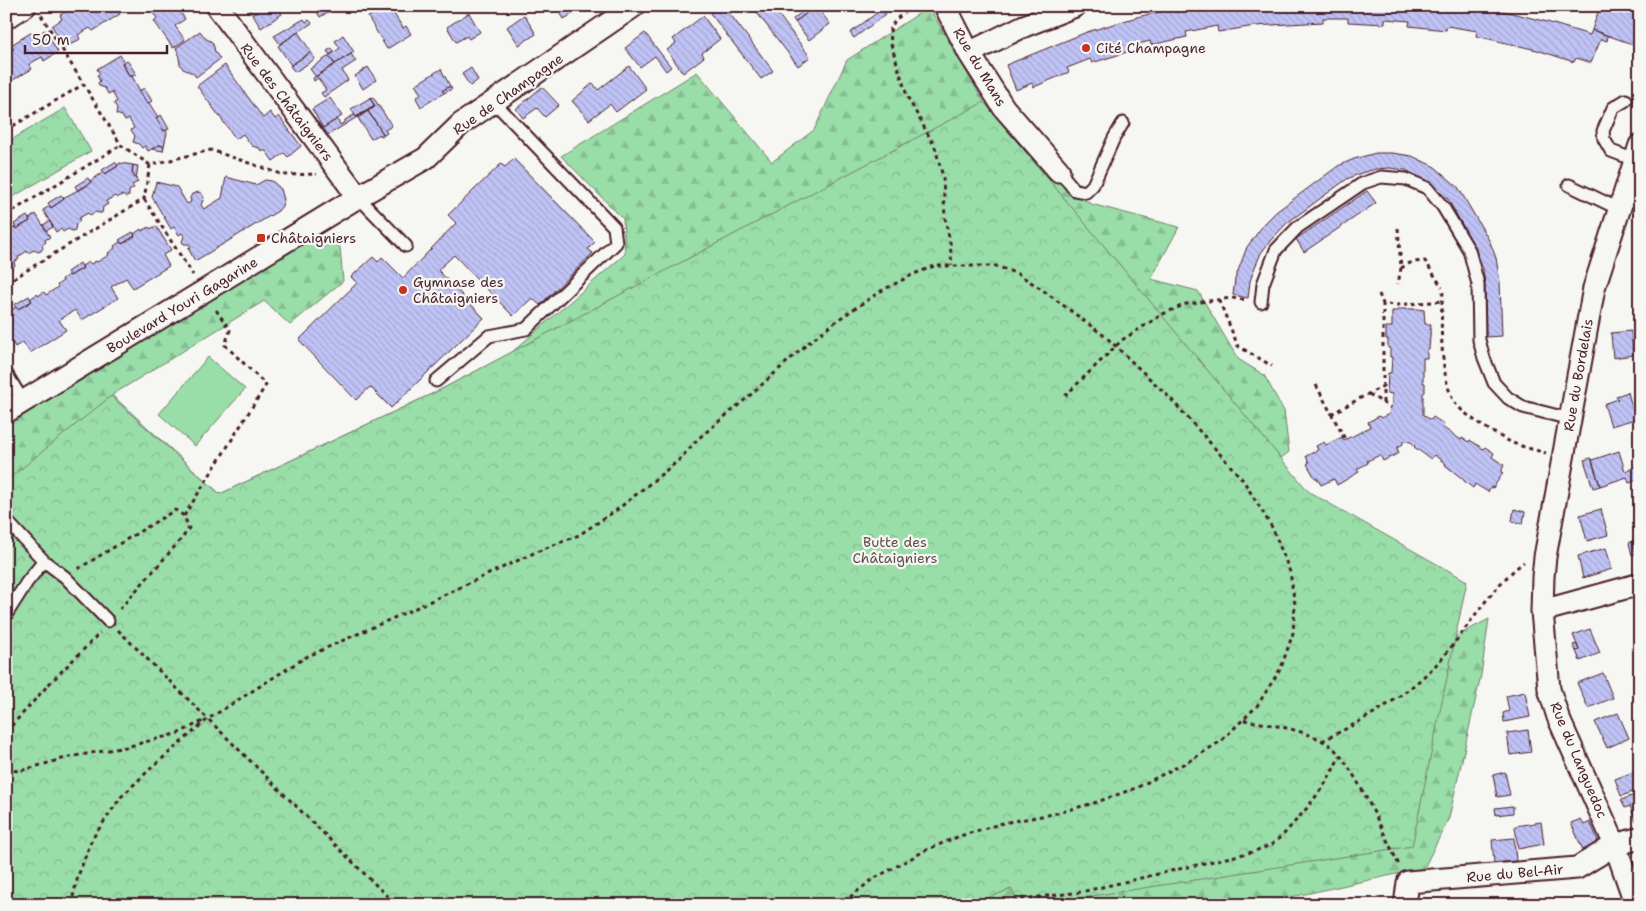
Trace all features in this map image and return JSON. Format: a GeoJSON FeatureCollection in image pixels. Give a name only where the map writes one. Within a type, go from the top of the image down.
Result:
{"type":"FeatureCollection","features":[{"type":"Feature","properties":{"kind":"street","name":"Rue des Châtaigniers"},"geometry":{"type":"LineString","coordinates":[[216,6],[358,197]]}},
{"type":"Feature","properties":{"kind":"street","name":"Rue de Champagne"},"geometry":{"type":"LineString","coordinates":[[358,197],[426,158],[461,124],[634,6]]}},
{"type":"Feature","properties":{"kind":"street","name":"Rue du Mans"},"geometry":{"type":"LineString","coordinates":[[945,6],[969,53],[1004,108],[1059,171]]}},
{"type":"Feature","properties":{"kind":"street"},"geometry":{"type":"LineString","coordinates":[[969,53],[1024,26],[1075,6]]}},
{"type":"Feature","properties":{"kind":"street"},"geometry":{"type":"LineString","coordinates":[[6,18],[33,10]]}},
{"type":"Feature","properties":{"kind":"street","name":"Rue du Bordelais"},"geometry":{"type":"LineString","coordinates":[[1542,611],[1543,577],[1548,544],[1594,288],[1627,203],[1637,153]]}},
{"type":"Feature","properties":{"kind":"street","name":"Boulevard Youri Gagarine"},"geometry":{"type":"LineString","coordinates":[[15,407],[358,197]]}},
{"type":"Feature","properties":{"kind":"street"},"geometry":{"type":"LineString","coordinates":[[1542,611],[1640,584]]}},
{"type":"Feature","properties":{"kind":"street","name":"Rue du Languedoc"},"geometry":{"type":"LineString","coordinates":[[1542,611],[1548,689],[1558,717],[1616,845],[1636,905]]}},
{"type":"Feature","properties":{"kind":"street","name":"Rue du Bel-Air"},"geometry":{"type":"LineString","coordinates":[[1408,882],[1578,868],[1616,845],[1640,838]]}},
{"type":"Feature","properties":{"kind":"street"},"geometry":{"type":"LineString","coordinates":[[1405,905],[1408,882]]}},
{"type":"Feature","properties":{"kind":"lane"},"geometry":{"type":"LineString","coordinates":[[1626,100],[1614,108],[1608,118],[1603,132],[1604,139],[1611,151],[1637,153]]}},
{"type":"Feature","properties":{"kind":"lane"},"geometry":{"type":"LineString","coordinates":[[436,381],[489,336],[526,329],[616,243],[614,227],[494,102]]}},
{"type":"Feature","properties":{"kind":"lane"},"geometry":{"type":"LineString","coordinates":[[1059,171],[1075,190],[1086,192],[1092,185],[1123,123]]}},
{"type":"Feature","properties":{"kind":"lane"},"geometry":{"type":"LineString","coordinates":[[1261,302],[1262,284],[1276,250],[1298,227],[1363,183],[1381,177],[1406,179],[1428,188],[1443,206],[1469,250],[1478,284],[1479,340],[1494,382],[1508,398],[1523,407],[1570,419]]}},
{"type":"Feature","properties":{"kind":"lane"},"geometry":{"type":"LineString","coordinates":[[1569,185],[1627,203]]}},
{"type":"Feature","properties":{"kind":"lane"},"geometry":{"type":"LineString","coordinates":[[358,197],[406,246]]}},
{"type":"Feature","properties":{"kind":"lane"},"geometry":{"type":"LineString","coordinates":[[6,373],[15,407]]}},
{"type":"Feature","properties":{"kind":"lane"},"geometry":{"type":"LineString","coordinates":[[6,520],[44,561],[65,577],[108,621]]}},
{"type":"Feature","properties":{"kind":"lane"},"geometry":{"type":"LineString","coordinates":[[6,615],[27,582],[44,561]]}},
{"type":"Feature","properties":{"kind":"path"},"geometry":{"type":"LineString","coordinates":[[913,6],[895,20],[890,30],[891,44],[907,96],[935,147],[943,177],[945,218],[952,266]]}},
{"type":"Feature","properties":{"kind":"path"},"geometry":{"type":"LineString","coordinates":[[33,10],[84,84],[121,145],[150,165],[211,150],[284,175],[317,174]]}},
{"type":"Feature","properties":{"kind":"path"},"geometry":{"type":"LineString","coordinates":[[6,130],[84,84]]}},
{"type":"Feature","properties":{"kind":"path"},"geometry":{"type":"LineString","coordinates":[[6,215],[121,145]]}},
{"type":"Feature","properties":{"kind":"path"},"geometry":{"type":"LineString","coordinates":[[65,577],[175,510],[184,516],[266,385],[225,345],[230,330],[144,199],[150,165]]}},
{"type":"Feature","properties":{"kind":"path"},"geometry":{"type":"LineString","coordinates":[[6,283],[144,199]]}},
{"type":"Feature","properties":{"kind":"path"},"geometry":{"type":"LineString","coordinates":[[1398,228],[1401,268],[1398,284]]}},
{"type":"Feature","properties":{"kind":"path"},"geometry":{"type":"LineString","coordinates":[[1401,268],[1412,262],[1425,261],[1442,287]]}},
{"type":"Feature","properties":{"kind":"path"},"geometry":{"type":"LineString","coordinates":[[6,769],[20,771],[69,757],[126,747],[179,733],[208,719],[306,657],[536,552],[579,535],[618,509],[678,461],[699,438],[807,344],[839,319],[881,291],[934,266],[996,266],[1018,274],[1040,288],[1106,337],[1171,399],[1243,480],[1273,529],[1290,572],[1295,605],[1293,633],[1281,668],[1257,706],[1221,741],[1191,760],[1136,788],[1094,803],[1053,814],[1003,823],[960,836],[928,849],[874,879],[840,905]]}},
{"type":"Feature","properties":{"kind":"path"},"geometry":{"type":"LineString","coordinates":[[1443,292],[1443,363],[1448,389],[1454,403],[1466,415],[1512,442],[1563,459]]}},
{"type":"Feature","properties":{"kind":"path"},"geometry":{"type":"LineString","coordinates":[[1379,294],[1384,304],[1383,403]]}},
{"type":"Feature","properties":{"kind":"path"},"geometry":{"type":"LineString","coordinates":[[1065,396],[1115,346],[1163,314],[1186,304],[1231,298],[1261,302]]}},
{"type":"Feature","properties":{"kind":"path"},"geometry":{"type":"LineString","coordinates":[[1219,300],[1238,346],[1272,366]]}},
{"type":"Feature","properties":{"kind":"path"},"geometry":{"type":"LineString","coordinates":[[1384,304],[1397,305],[1442,301]]}},
{"type":"Feature","properties":{"kind":"path"},"geometry":{"type":"LineString","coordinates":[[1316,385],[1345,438]]}},
{"type":"Feature","properties":{"kind":"path"},"geometry":{"type":"LineString","coordinates":[[1331,414],[1383,386]]}},
{"type":"Feature","properties":{"kind":"path"},"geometry":{"type":"LineString","coordinates":[[1369,394],[1391,408]]}},
{"type":"Feature","properties":{"kind":"path"},"geometry":{"type":"LineString","coordinates":[[1322,741],[1349,728],[1412,688],[1442,658],[1486,600],[1519,566],[1548,544]]}},
{"type":"Feature","properties":{"kind":"path"},"geometry":{"type":"LineString","coordinates":[[108,621],[396,905]]}},
{"type":"Feature","properties":{"kind":"path"},"geometry":{"type":"LineString","coordinates":[[71,905],[78,876],[92,839],[121,797],[208,719]]}},
{"type":"Feature","properties":{"kind":"path"},"geometry":{"type":"LineString","coordinates":[[1244,719],[1301,732],[1329,745],[1344,761],[1364,795],[1408,882]]}},
{"type":"Feature","properties":{"kind":"path"},"geometry":{"type":"LineString","coordinates":[[990,905],[998,902],[1080,892],[1252,852],[1271,845],[1284,834],[1308,807],[1327,781],[1340,756]]}},
{"type":"Feature","properties":{"kind":"green space","name":"Butte des Châtaigniers"},"geometry":{"type":"Polygon","coordinates":[[[929,7],[984,102],[1041,170],[1091,204],[1179,227],[1151,279],[1198,291],[1238,359],[1264,375],[1284,411],[1289,452],[1272,465],[1428,651],[1489,619],[1481,675],[1449,818],[1424,868],[1287,898],[1243,905],[6,905],[6,422],[319,232],[340,247],[343,281],[290,325],[264,301],[112,395],[220,494],[440,390],[511,353],[625,254],[623,219],[561,156],[697,72],[772,162],[814,130],[847,60],[929,7]]]}},
{"type":"Feature","properties":{"kind":"green space","name":"Butte des Châtaigniers"},"geometry":{"type":"Polygon","coordinates":[[[984,102],[1309,492],[1467,581],[1412,846],[1035,905],[1020,905],[1011,889],[970,905],[6,905],[6,481],[111,396],[220,494],[440,390],[984,102]]]}},
{"type":"Feature","properties":{"kind":"green space"},"geometry":{"type":"Polygon","coordinates":[[[65,108],[91,151],[6,201],[6,143],[65,108]]]}},
{"type":"Feature","properties":{"kind":"green space"},"geometry":{"type":"Polygon","coordinates":[[[208,357],[245,389],[195,446],[159,414],[208,357]]]}},
{"type":"Feature","properties":{"kind":"building"},"geometry":{"type":"Polygon","coordinates":[[[74,6],[124,6],[118,10],[120,14],[93,31],[90,28],[78,35],[80,39],[65,48],[52,26],[62,19],[60,15],[74,6]]]}},
{"type":"Feature","properties":{"kind":"building"},"geometry":{"type":"Polygon","coordinates":[[[156,6],[181,6],[178,9],[185,19],[175,26],[185,40],[173,48],[154,21],[157,18],[152,12],[158,8],[156,6]]]}},
{"type":"Feature","properties":{"kind":"building"},"geometry":{"type":"Polygon","coordinates":[[[247,6],[277,6],[282,14],[261,28],[247,6]]]}},
{"type":"Feature","properties":{"kind":"building"},"geometry":{"type":"Polygon","coordinates":[[[313,6],[329,6],[331,10],[320,17],[313,6]]]}},
{"type":"Feature","properties":{"kind":"building"},"geometry":{"type":"Polygon","coordinates":[[[389,6],[403,28],[406,26],[411,34],[387,49],[368,17],[389,6]]]}},
{"type":"Feature","properties":{"kind":"building"},"geometry":{"type":"Polygon","coordinates":[[[555,6],[572,6],[576,12],[564,19],[555,6]]]}},
{"type":"Feature","properties":{"kind":"building"},"geometry":{"type":"Polygon","coordinates":[[[572,6],[583,6],[576,12],[572,6]]]}},
{"type":"Feature","properties":{"kind":"building"},"geometry":{"type":"Polygon","coordinates":[[[719,6],[724,6],[773,71],[761,79],[710,13],[719,6]]]}},
{"type":"Feature","properties":{"kind":"building"},"geometry":{"type":"Polygon","coordinates":[[[757,6],[772,6],[810,57],[798,66],[754,9],[757,6]]]}},
{"type":"Feature","properties":{"kind":"building"},"geometry":{"type":"Polygon","coordinates":[[[810,6],[816,6],[830,24],[809,40],[795,22],[808,12],[806,9],[810,6]]]}},
{"type":"Feature","properties":{"kind":"building","name":"Cité Champagne"},"geometry":{"type":"Polygon","coordinates":[[[1185,6],[1485,6],[1590,35],[1592,30],[1608,36],[1607,41],[1601,39],[1591,63],[1576,58],[1574,62],[1537,50],[1476,36],[1477,31],[1447,26],[1446,30],[1409,26],[1410,21],[1385,19],[1385,24],[1348,22],[1348,18],[1323,18],[1323,22],[1255,26],[1218,32],[1217,26],[1186,32],[1187,37],[1151,45],[1150,41],[1127,47],[1127,52],[1092,63],[1090,59],[1067,68],[1069,72],[1034,87],[1032,83],[1016,90],[1006,65],[1087,32],[1137,17],[1185,6]]]}},
{"type":"Feature","properties":{"kind":"building"},"geometry":{"type":"Polygon","coordinates":[[[1600,6],[1640,6],[1640,32],[1635,45],[1592,30],[1600,6]]]}},
{"type":"Feature","properties":{"kind":"building"},"geometry":{"type":"Polygon","coordinates":[[[806,9],[808,12],[795,22],[793,19],[806,9]]]}},
{"type":"Feature","properties":{"kind":"building"},"geometry":{"type":"Polygon","coordinates":[[[882,9],[886,14],[854,38],[850,33],[882,9]]]}},
{"type":"Feature","properties":{"kind":"building"},"geometry":{"type":"Polygon","coordinates":[[[469,13],[480,32],[469,39],[467,36],[456,42],[447,27],[469,13]]]}},
{"type":"Feature","properties":{"kind":"building"},"geometry":{"type":"Polygon","coordinates":[[[524,15],[536,34],[519,45],[507,27],[524,15]]]}},
{"type":"Feature","properties":{"kind":"building"},"geometry":{"type":"Polygon","coordinates":[[[703,16],[720,39],[702,53],[704,57],[683,73],[667,50],[676,43],[673,39],[703,16]]]}},
{"type":"Feature","properties":{"kind":"building"},"geometry":{"type":"Polygon","coordinates":[[[304,19],[306,22],[309,20],[312,23],[280,44],[274,36],[304,19]]]}},
{"type":"Feature","properties":{"kind":"building"},"geometry":{"type":"Polygon","coordinates":[[[45,30],[58,52],[44,61],[42,57],[29,64],[32,69],[6,84],[6,53],[14,49],[11,45],[32,32],[35,36],[45,30]]]}},
{"type":"Feature","properties":{"kind":"building"},"geometry":{"type":"Polygon","coordinates":[[[200,31],[205,38],[212,42],[215,52],[220,59],[196,77],[193,73],[183,69],[176,48],[200,31]]]}},
{"type":"Feature","properties":{"kind":"building"},"geometry":{"type":"Polygon","coordinates":[[[298,32],[311,52],[291,65],[278,46],[298,32]]]}},
{"type":"Feature","properties":{"kind":"building"},"geometry":{"type":"Polygon","coordinates":[[[645,33],[671,67],[666,71],[655,56],[640,67],[625,48],[645,33]]]}},
{"type":"Feature","properties":{"kind":"building"},"geometry":{"type":"Polygon","coordinates":[[[343,35],[354,52],[335,64],[329,56],[340,48],[335,41],[343,35]]]}},
{"type":"Feature","properties":{"kind":"building"},"geometry":{"type":"Polygon","coordinates":[[[332,48],[334,52],[330,55],[327,51],[332,48]]]}},
{"type":"Feature","properties":{"kind":"building"},"geometry":{"type":"Polygon","coordinates":[[[311,52],[315,59],[295,72],[290,66],[311,52]]]}},
{"type":"Feature","properties":{"kind":"building"},"geometry":{"type":"Polygon","coordinates":[[[351,54],[356,61],[342,70],[348,80],[324,97],[321,93],[326,90],[318,78],[314,81],[313,78],[351,54]]]}},
{"type":"Feature","properties":{"kind":"building"},"geometry":{"type":"Polygon","coordinates":[[[120,55],[130,77],[132,76],[147,104],[149,103],[158,117],[156,118],[164,131],[166,130],[164,146],[159,145],[148,151],[145,146],[142,148],[139,144],[133,142],[135,136],[131,130],[134,128],[129,119],[125,121],[122,116],[116,114],[117,108],[114,103],[117,101],[112,92],[108,94],[105,88],[99,86],[98,83],[100,81],[97,75],[100,74],[97,69],[120,55]]]}},
{"type":"Feature","properties":{"kind":"building"},"geometry":{"type":"Polygon","coordinates":[[[329,56],[335,64],[316,77],[310,69],[329,56]]]}},
{"type":"Feature","properties":{"kind":"building"},"geometry":{"type":"Polygon","coordinates":[[[127,60],[136,74],[130,77],[122,63],[127,60]]]}},
{"type":"Feature","properties":{"kind":"building"},"geometry":{"type":"Polygon","coordinates":[[[225,65],[263,118],[270,112],[275,119],[279,116],[301,146],[288,157],[284,153],[273,161],[266,151],[252,146],[243,134],[236,139],[197,86],[225,65]]]}},
{"type":"Feature","properties":{"kind":"building"},"geometry":{"type":"Polygon","coordinates":[[[629,66],[646,89],[616,112],[610,104],[589,120],[572,101],[593,83],[598,90],[629,66]]]}},
{"type":"Feature","properties":{"kind":"building"},"geometry":{"type":"Polygon","coordinates":[[[368,67],[376,80],[363,89],[355,76],[368,67]]]}},
{"type":"Feature","properties":{"kind":"building"},"geometry":{"type":"Polygon","coordinates":[[[471,68],[478,80],[470,86],[462,74],[471,68]]]}},
{"type":"Feature","properties":{"kind":"building"},"geometry":{"type":"Polygon","coordinates":[[[441,69],[450,86],[442,91],[444,93],[421,107],[416,98],[421,94],[415,85],[441,69]]]}},
{"type":"Feature","properties":{"kind":"building"},"geometry":{"type":"Polygon","coordinates":[[[450,86],[452,89],[444,93],[442,91],[450,86]]]}},
{"type":"Feature","properties":{"kind":"building"},"geometry":{"type":"Polygon","coordinates":[[[542,87],[559,105],[545,117],[537,108],[523,118],[516,109],[542,87]]]}},
{"type":"Feature","properties":{"kind":"building"},"geometry":{"type":"Polygon","coordinates":[[[144,88],[152,101],[147,104],[139,91],[144,88]]]}},
{"type":"Feature","properties":{"kind":"building"},"geometry":{"type":"Polygon","coordinates":[[[373,97],[392,126],[385,130],[387,133],[384,135],[368,111],[375,107],[370,98],[373,97]]]}},
{"type":"Feature","properties":{"kind":"building"},"geometry":{"type":"Polygon","coordinates":[[[330,98],[342,116],[323,128],[312,109],[330,98]]]}},
{"type":"Feature","properties":{"kind":"building"},"geometry":{"type":"Polygon","coordinates":[[[370,98],[375,106],[356,117],[351,109],[370,98]]]}},
{"type":"Feature","properties":{"kind":"building"},"geometry":{"type":"Polygon","coordinates":[[[375,106],[328,135],[323,128],[337,119],[340,125],[354,115],[356,117],[375,106]]]}},
{"type":"Feature","properties":{"kind":"building"},"geometry":{"type":"Polygon","coordinates":[[[368,111],[384,135],[381,136],[380,134],[371,139],[358,118],[368,111]]]}},
{"type":"Feature","properties":{"kind":"building"},"geometry":{"type":"Polygon","coordinates":[[[161,115],[169,129],[164,131],[156,118],[161,115]]]}},
{"type":"Feature","properties":{"kind":"building"},"geometry":{"type":"Polygon","coordinates":[[[159,145],[164,146],[163,151],[152,149],[159,145]]]}},
{"type":"Feature","properties":{"kind":"building"},"geometry":{"type":"Polygon","coordinates":[[[1376,153],[1412,156],[1435,167],[1458,187],[1490,242],[1496,258],[1500,282],[1502,336],[1486,337],[1483,269],[1475,248],[1448,199],[1426,180],[1405,170],[1376,169],[1347,179],[1287,223],[1270,241],[1261,253],[1255,267],[1250,281],[1248,298],[1233,295],[1235,279],[1247,247],[1264,224],[1276,212],[1338,166],[1376,153]]]}},
{"type":"Feature","properties":{"kind":"building","name":"Gymnase des Châtaigniers"},"geometry":{"type":"Polygon","coordinates":[[[514,159],[595,242],[588,249],[593,253],[540,305],[532,298],[513,316],[454,255],[438,270],[484,318],[391,408],[370,387],[356,400],[299,340],[357,283],[351,277],[373,257],[378,262],[382,257],[403,278],[456,223],[448,215],[501,164],[505,167],[514,159]]]}},
{"type":"Feature","properties":{"kind":"building"},"geometry":{"type":"Polygon","coordinates":[[[115,162],[118,166],[105,174],[102,170],[115,162]]]}},
{"type":"Feature","properties":{"kind":"building"},"geometry":{"type":"Polygon","coordinates":[[[120,163],[133,165],[132,173],[138,182],[132,185],[134,188],[129,191],[129,196],[122,195],[117,198],[115,196],[106,201],[108,204],[103,207],[102,213],[96,212],[90,215],[88,213],[79,218],[80,221],[76,224],[75,230],[68,229],[63,232],[61,229],[56,232],[43,210],[50,206],[51,208],[63,198],[91,183],[90,181],[104,172],[105,174],[120,163]]]}},
{"type":"Feature","properties":{"kind":"building"},"geometry":{"type":"Polygon","coordinates":[[[133,165],[138,166],[136,179],[132,173],[133,165]]]}},
{"type":"Feature","properties":{"kind":"building"},"geometry":{"type":"Polygon","coordinates":[[[226,177],[256,185],[265,180],[272,181],[281,189],[284,200],[282,206],[278,211],[195,261],[188,248],[191,247],[189,244],[182,242],[184,236],[182,233],[179,235],[174,227],[171,229],[152,197],[156,182],[177,187],[187,204],[191,202],[192,194],[199,192],[204,198],[201,205],[204,209],[222,198],[226,177]]]}},
{"type":"Feature","properties":{"kind":"building"},"geometry":{"type":"Polygon","coordinates":[[[88,178],[91,183],[78,191],[75,186],[88,178]]]}},
{"type":"Feature","properties":{"kind":"building"},"geometry":{"type":"Polygon","coordinates":[[[1367,191],[1376,203],[1304,252],[1296,239],[1367,191]]]}},
{"type":"Feature","properties":{"kind":"building"},"geometry":{"type":"Polygon","coordinates":[[[61,195],[64,199],[51,208],[48,203],[61,195]]]}},
{"type":"Feature","properties":{"kind":"building"},"geometry":{"type":"Polygon","coordinates":[[[36,214],[50,237],[45,240],[46,242],[42,245],[41,251],[34,250],[28,253],[27,251],[18,257],[19,259],[14,262],[13,268],[7,268],[6,233],[30,221],[29,219],[36,214]]]}},
{"type":"Feature","properties":{"kind":"building"},"geometry":{"type":"Polygon","coordinates":[[[27,216],[30,221],[16,229],[14,224],[27,216]]]}},
{"type":"Feature","properties":{"kind":"building"},"geometry":{"type":"Polygon","coordinates":[[[50,221],[53,227],[46,231],[43,225],[50,221]]]}},
{"type":"Feature","properties":{"kind":"building"},"geometry":{"type":"Polygon","coordinates":[[[156,226],[171,250],[163,255],[169,266],[133,288],[126,278],[111,287],[118,298],[82,320],[75,310],[59,320],[66,330],[30,353],[23,342],[15,347],[6,334],[6,316],[11,313],[10,311],[32,301],[30,299],[37,294],[38,296],[44,292],[46,295],[58,287],[57,285],[63,281],[62,279],[83,268],[82,266],[89,262],[91,264],[97,262],[109,255],[108,253],[115,248],[114,246],[120,242],[122,244],[135,236],[134,234],[141,229],[142,231],[156,226]]]}},
{"type":"Feature","properties":{"kind":"building"},"geometry":{"type":"Polygon","coordinates":[[[133,232],[135,236],[122,244],[119,240],[133,232]]]}},
{"type":"Feature","properties":{"kind":"building"},"geometry":{"type":"Polygon","coordinates":[[[80,263],[83,268],[70,276],[67,272],[80,263]]]}},
{"type":"Feature","properties":{"kind":"building"},"geometry":{"type":"Polygon","coordinates":[[[29,296],[32,301],[18,309],[14,305],[29,296]]]}},
{"type":"Feature","properties":{"kind":"building"},"geometry":{"type":"Polygon","coordinates":[[[1398,309],[1424,310],[1425,324],[1431,324],[1427,358],[1423,358],[1425,392],[1423,393],[1423,415],[1431,420],[1433,417],[1444,424],[1442,427],[1461,440],[1462,438],[1469,442],[1470,440],[1483,449],[1485,447],[1494,453],[1492,457],[1504,465],[1501,472],[1503,473],[1488,492],[1475,484],[1473,488],[1434,455],[1431,459],[1414,447],[1411,442],[1403,441],[1403,444],[1397,448],[1399,453],[1383,461],[1380,455],[1367,461],[1368,463],[1357,469],[1359,472],[1337,485],[1334,479],[1321,485],[1307,464],[1309,463],[1306,456],[1318,450],[1316,446],[1324,442],[1326,445],[1342,437],[1343,440],[1353,436],[1370,427],[1368,422],[1379,416],[1381,418],[1389,414],[1392,394],[1387,393],[1388,373],[1391,373],[1392,357],[1390,357],[1390,348],[1388,348],[1388,339],[1386,339],[1386,327],[1392,327],[1392,311],[1398,311],[1398,309]]]}},
{"type":"Feature","properties":{"kind":"building"},"geometry":{"type":"Polygon","coordinates":[[[1631,331],[1633,355],[1613,358],[1611,333],[1631,331]]]}},
{"type":"Feature","properties":{"kind":"building"},"geometry":{"type":"Polygon","coordinates":[[[1628,392],[1635,419],[1611,426],[1604,404],[1618,399],[1616,396],[1628,392]]]}},
{"type":"Feature","properties":{"kind":"building"},"geometry":{"type":"Polygon","coordinates":[[[1619,451],[1625,471],[1638,466],[1640,479],[1629,483],[1627,477],[1600,486],[1592,460],[1619,451]]]}},
{"type":"Feature","properties":{"kind":"building"},"geometry":{"type":"Polygon","coordinates":[[[1591,458],[1600,486],[1593,488],[1584,460],[1591,458]]]}},
{"type":"Feature","properties":{"kind":"building"},"geometry":{"type":"Polygon","coordinates":[[[1514,509],[1525,512],[1523,524],[1512,521],[1514,509]]]}},
{"type":"Feature","properties":{"kind":"building"},"geometry":{"type":"Polygon","coordinates":[[[1601,509],[1608,535],[1587,541],[1580,515],[1601,509]]]}},
{"type":"Feature","properties":{"kind":"building"},"geometry":{"type":"Polygon","coordinates":[[[1640,539],[1640,563],[1639,563],[1632,541],[1640,539]]]}},
{"type":"Feature","properties":{"kind":"building"},"geometry":{"type":"Polygon","coordinates":[[[1633,541],[1636,554],[1632,555],[1629,543],[1633,541]]]}},
{"type":"Feature","properties":{"kind":"building"},"geometry":{"type":"Polygon","coordinates":[[[1606,548],[1612,569],[1583,578],[1578,556],[1606,548]]]}},
{"type":"Feature","properties":{"kind":"building"},"geometry":{"type":"Polygon","coordinates":[[[1590,629],[1600,653],[1580,661],[1576,651],[1579,650],[1573,635],[1590,629]]]}},
{"type":"Feature","properties":{"kind":"building"},"geometry":{"type":"Polygon","coordinates":[[[1577,644],[1579,650],[1576,651],[1573,645],[1577,644]]]}},
{"type":"Feature","properties":{"kind":"building"},"geometry":{"type":"Polygon","coordinates":[[[1603,673],[1613,698],[1588,708],[1577,683],[1603,673]]]}},
{"type":"Feature","properties":{"kind":"building"},"geometry":{"type":"Polygon","coordinates":[[[1525,692],[1530,717],[1504,722],[1503,713],[1509,711],[1506,696],[1525,692]]]}},
{"type":"Feature","properties":{"kind":"building"},"geometry":{"type":"Polygon","coordinates":[[[1618,713],[1629,738],[1607,748],[1595,722],[1618,713]]]}},
{"type":"Feature","properties":{"kind":"building"},"geometry":{"type":"Polygon","coordinates":[[[1528,730],[1531,752],[1510,755],[1507,733],[1528,730]]]}},
{"type":"Feature","properties":{"kind":"building"},"geometry":{"type":"Polygon","coordinates":[[[1636,771],[1639,781],[1636,783],[1639,790],[1621,796],[1615,779],[1636,771]]]}},
{"type":"Feature","properties":{"kind":"building"},"geometry":{"type":"Polygon","coordinates":[[[1505,772],[1510,795],[1497,797],[1493,775],[1505,772]]]}},
{"type":"Feature","properties":{"kind":"building"},"geometry":{"type":"Polygon","coordinates":[[[1640,793],[1640,820],[1636,822],[1630,806],[1625,808],[1621,800],[1640,793]]]}},
{"type":"Feature","properties":{"kind":"building"},"geometry":{"type":"Polygon","coordinates":[[[1513,806],[1513,813],[1496,815],[1495,808],[1513,806]]]}},
{"type":"Feature","properties":{"kind":"building"},"geometry":{"type":"Polygon","coordinates":[[[1581,819],[1584,825],[1590,822],[1598,840],[1595,845],[1583,850],[1571,823],[1581,819]]]}},
{"type":"Feature","properties":{"kind":"building"},"geometry":{"type":"Polygon","coordinates":[[[1541,822],[1544,844],[1518,849],[1515,826],[1541,822]]]}},
{"type":"Feature","properties":{"kind":"building"},"geometry":{"type":"Polygon","coordinates":[[[1514,838],[1516,861],[1494,863],[1492,840],[1514,838]]]}},
{"type":"Feature","properties":{"kind":"place","name":"Cité Champagne"},"geometry":{"type":"Point","coordinates":[1086,48]}},
{"type":"Feature","properties":{"kind":"place","name":"Châtaigniers"},"geometry":{"type":"Point","coordinates":[261,238]}},
{"type":"Feature","properties":{"kind":"place","name":"Gymnase des Châtaigniers"},"geometry":{"type":"Point","coordinates":[403,290]}}]}
